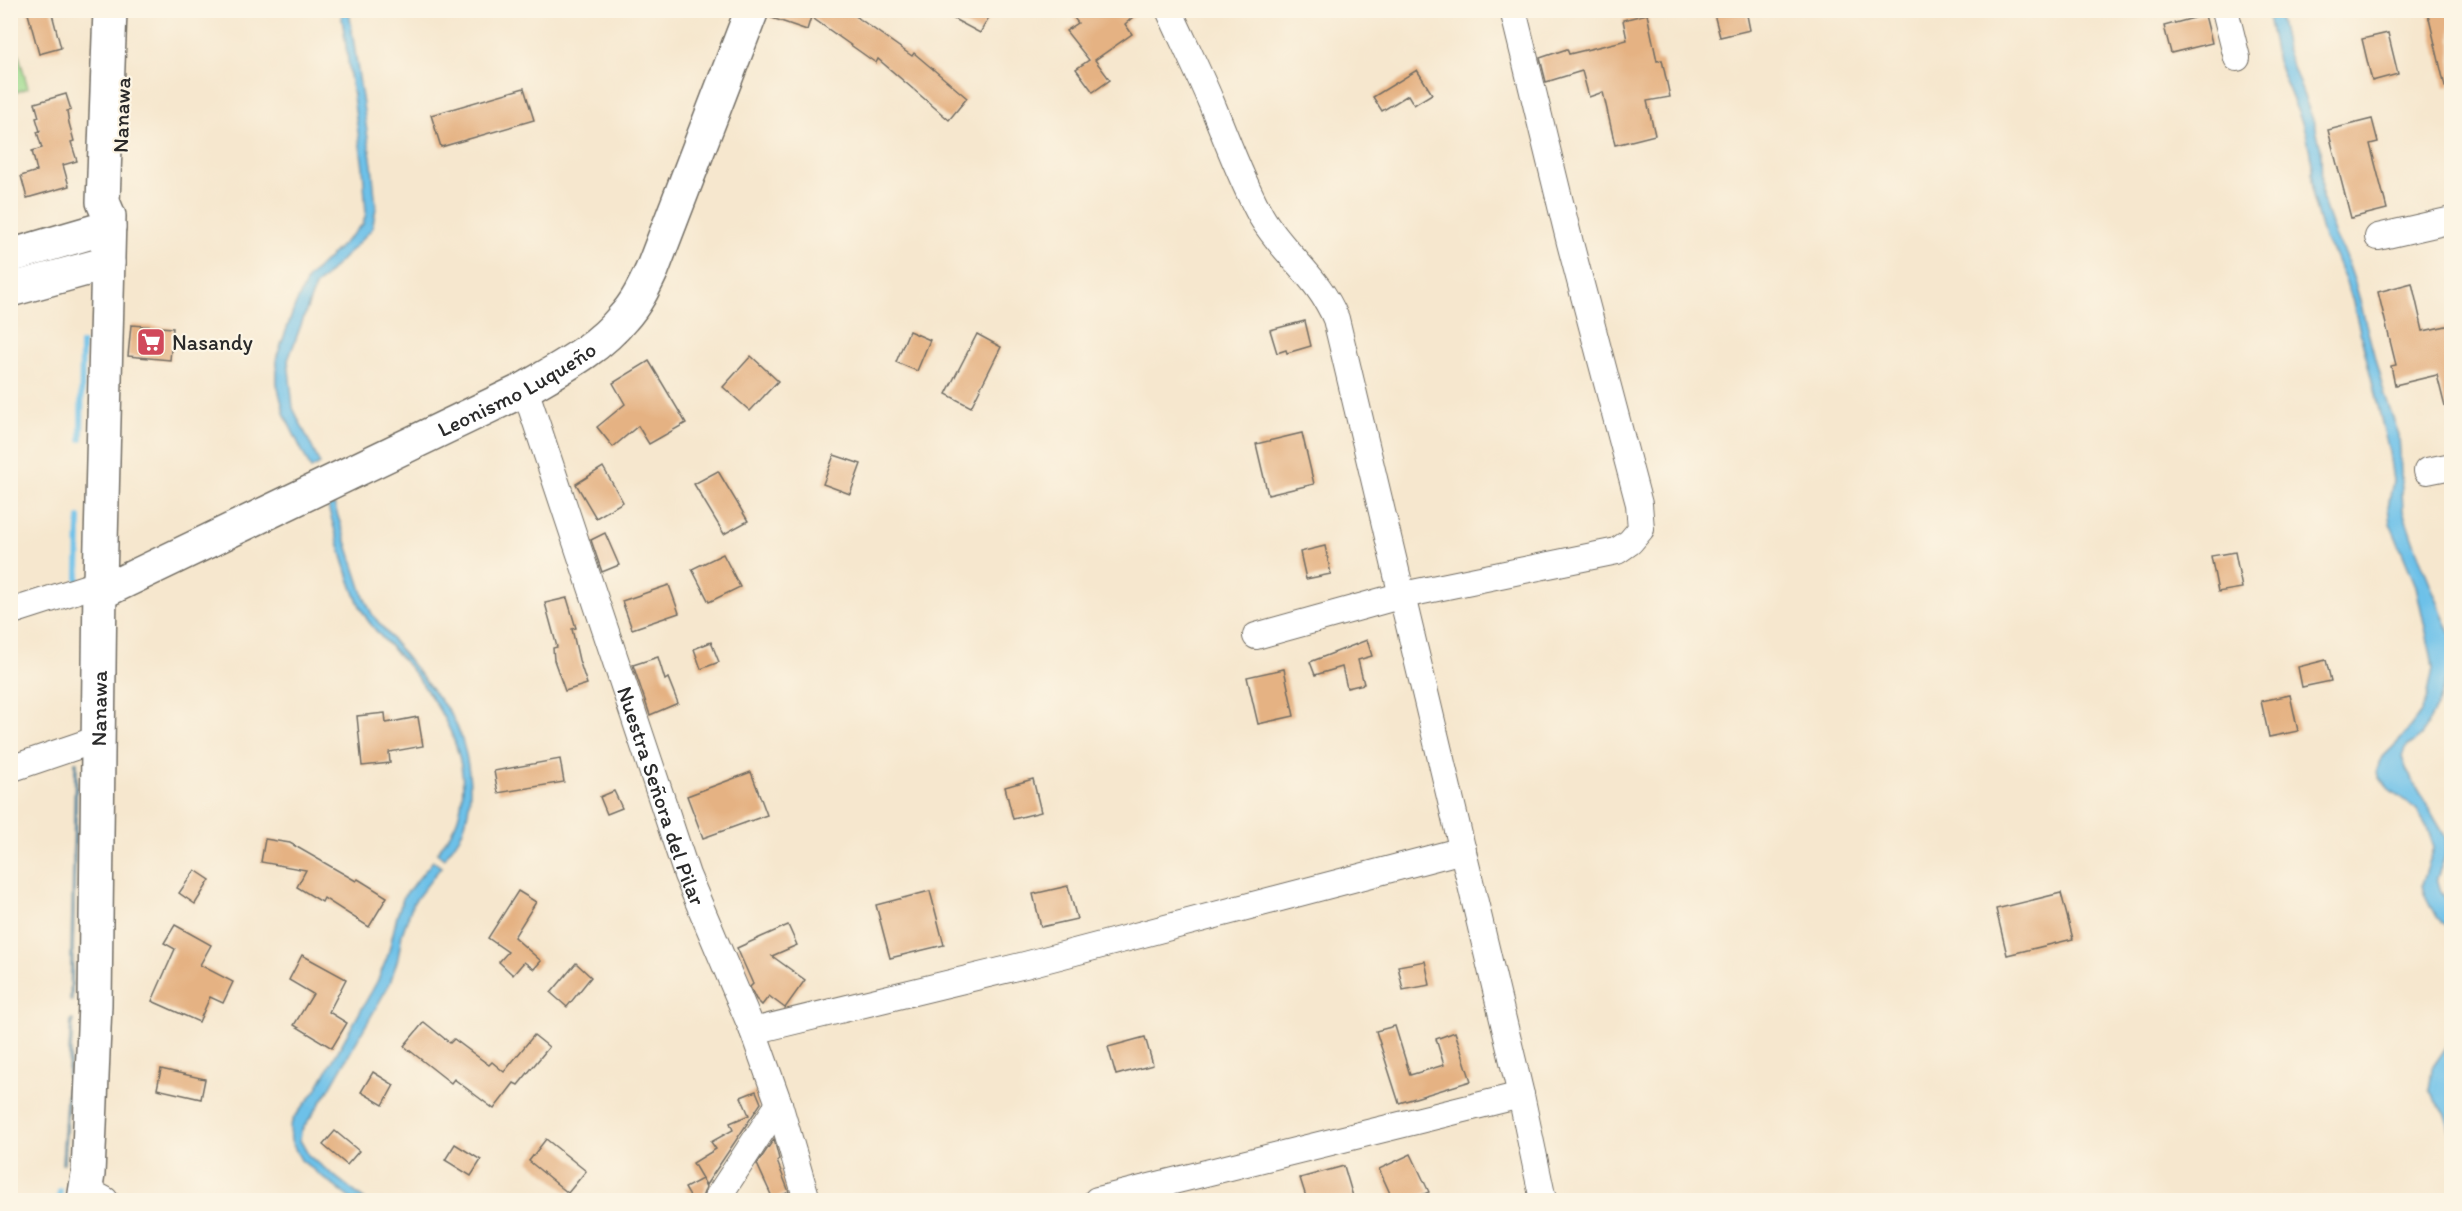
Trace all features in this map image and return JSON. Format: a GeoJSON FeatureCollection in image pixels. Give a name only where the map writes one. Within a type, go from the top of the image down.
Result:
{"type":"FeatureCollection","features":[{"type":"Feature","properties":{"kind":"main road","name":"Nanawa"},"geometry":{"type":"LineString","coordinates":[[91,1197],[100,588],[109,222],[103,202],[110,10]]}},
{"type":"Feature","properties":{"kind":"main road","name":"Nanawa"},"geometry":{"type":"LineString","coordinates":[[109,222],[118,201],[125,10]]}},
{"type":"Feature","properties":{"kind":"main road","name":"Leonismo Luqueño"},"geometry":{"type":"LineString","coordinates":[[100,588],[525,388],[587,352],[624,318],[638,298],[652,270],[752,10]]}},
{"type":"Feature","properties":{"kind":"main road"},"geometry":{"type":"LineString","coordinates":[[10,256],[109,222]]}},
{"type":"Feature","properties":{"kind":"main road"},"geometry":{"type":"LineString","coordinates":[[10,290],[108,263]]}},
{"type":"Feature","properties":{"kind":"street"},"geometry":{"type":"LineString","coordinates":[[1169,10],[1211,101],[1246,187],[1263,219],[1311,276],[1329,302],[1342,339],[1521,1095],[1543,1200]]}},
{"type":"Feature","properties":{"kind":"street"},"geometry":{"type":"LineString","coordinates":[[1256,636],[1403,595],[1617,551],[1630,542],[1641,529],[1639,504],[1570,243],[1513,10]]}},
{"type":"Feature","properties":{"kind":"street"},"geometry":{"type":"LineString","coordinates":[[2225,10],[2237,58]]}},
{"type":"Feature","properties":{"kind":"street"},"geometry":{"type":"LineString","coordinates":[[2378,237],[2451,220]]}},
{"type":"Feature","properties":{"kind":"street","name":"Nuestra Señora del Pilar"},"geometry":{"type":"LineString","coordinates":[[525,388],[687,875],[753,1031],[779,1104],[807,1200]]}},
{"type":"Feature","properties":{"kind":"street"},"geometry":{"type":"LineString","coordinates":[[2427,471],[2451,466]]}},
{"type":"Feature","properties":{"kind":"street"},"geometry":{"type":"LineString","coordinates":[[10,612],[100,588]]}},
{"type":"Feature","properties":{"kind":"street"},"geometry":{"type":"LineString","coordinates":[[10,769],[98,739]]}},
{"type":"Feature","properties":{"kind":"street"},"geometry":{"type":"LineString","coordinates":[[753,1031],[1025,965],[1463,850]]}},
{"type":"Feature","properties":{"kind":"street"},"geometry":{"type":"LineString","coordinates":[[1097,1200],[1521,1095]]}},
{"type":"Feature","properties":{"kind":"street"},"geometry":{"type":"LineString","coordinates":[[716,1200],[779,1104]]}},
{"type":"Feature","properties":{"kind":"green space"},"geometry":{"type":"Polygon","coordinates":[[[11,34],[13,34],[28,88],[11,94],[11,34]]]}},
{"type":"Feature","properties":{"kind":"water"},"geometry":{"type":"Polygon","coordinates":[[[341,11],[349,11],[372,165],[376,208],[372,229],[315,287],[288,360],[293,408],[320,464],[311,469],[285,416],[277,384],[277,356],[308,278],[363,224],[366,213],[363,167],[341,11]]]}},
{"type":"Feature","properties":{"kind":"water"},"geometry":{"type":"Polygon","coordinates":[[[2267,11],[2278,11],[2286,49],[2316,128],[2321,150],[2322,198],[2356,286],[2384,393],[2399,435],[2403,511],[2451,635],[2450,667],[2437,706],[2421,736],[2405,749],[2402,756],[2407,771],[2446,838],[2445,856],[2437,878],[2441,892],[2451,906],[2451,929],[2436,917],[2422,885],[2434,848],[2427,827],[2416,809],[2389,789],[2378,776],[2377,771],[2383,757],[2401,739],[2421,712],[2427,698],[2433,669],[2431,655],[2416,586],[2390,523],[2388,507],[2393,481],[2389,452],[2352,298],[2335,255],[2324,239],[2312,196],[2312,163],[2306,132],[2277,61],[2267,11]]]}},
{"type":"Feature","properties":{"kind":"water"},"geometry":{"type":"Polygon","coordinates":[[[334,504],[364,597],[372,614],[451,714],[462,741],[469,772],[467,818],[462,832],[444,859],[437,853],[455,824],[463,794],[459,754],[444,717],[433,700],[410,668],[372,626],[361,608],[350,581],[328,507],[334,504]]]}},
{"type":"Feature","properties":{"kind":"water"},"geometry":{"type":"Polygon","coordinates":[[[75,762],[77,762],[72,1001],[70,1001],[75,762]]]}},
{"type":"Feature","properties":{"kind":"water"},"geometry":{"type":"Polygon","coordinates":[[[433,861],[441,867],[413,903],[402,934],[398,958],[390,983],[327,1093],[301,1131],[300,1140],[309,1156],[365,1200],[352,1200],[301,1160],[291,1141],[290,1127],[294,1118],[316,1090],[378,980],[388,955],[404,896],[433,861]]]}},
{"type":"Feature","properties":{"kind":"water"},"geometry":{"type":"Polygon","coordinates":[[[71,1020],[73,1020],[64,1163],[62,1164],[71,1020]]]}},
{"type":"Feature","properties":{"kind":"water"},"geometry":{"type":"Polygon","coordinates":[[[2451,1040],[2451,1136],[2446,1115],[2429,1090],[2432,1068],[2451,1040]]]}},
{"type":"Feature","properties":{"kind":"building"},"geometry":{"type":"Polygon","coordinates":[[[27,10],[51,10],[61,48],[39,54],[27,10]]]}},
{"type":"Feature","properties":{"kind":"building"},"geometry":{"type":"Polygon","coordinates":[[[770,10],[847,10],[912,56],[914,53],[967,98],[949,120],[878,59],[876,63],[811,17],[807,30],[769,17],[770,10]]]}},
{"type":"Feature","properties":{"kind":"building"},"geometry":{"type":"Polygon","coordinates":[[[937,10],[993,10],[980,33],[937,10]]]}},
{"type":"Feature","properties":{"kind":"building"},"geometry":{"type":"Polygon","coordinates":[[[1068,10],[1141,10],[1125,24],[1132,34],[1095,60],[1110,80],[1093,92],[1076,69],[1089,60],[1066,31],[1078,23],[1068,10]]]}},
{"type":"Feature","properties":{"kind":"building"},"geometry":{"type":"Polygon","coordinates":[[[1713,10],[1746,10],[1750,30],[1720,37],[1713,10]]]}},
{"type":"Feature","properties":{"kind":"building"},"geometry":{"type":"Polygon","coordinates":[[[2427,10],[2451,10],[2451,86],[2445,87],[2427,10]]]}},
{"type":"Feature","properties":{"kind":"building"},"geometry":{"type":"Polygon","coordinates":[[[1647,14],[1657,61],[1662,60],[1670,97],[1647,101],[1655,135],[1615,145],[1603,92],[1589,97],[1582,71],[1546,82],[1540,58],[1567,49],[1569,54],[1627,40],[1623,20],[1647,14]]]}},
{"type":"Feature","properties":{"kind":"building"},"geometry":{"type":"Polygon","coordinates":[[[2205,15],[2212,43],[2171,53],[2164,26],[2205,15]]]}},
{"type":"Feature","properties":{"kind":"building"},"geometry":{"type":"Polygon","coordinates":[[[2388,33],[2398,74],[2372,81],[2362,39],[2388,33]]]}},
{"type":"Feature","properties":{"kind":"building"},"geometry":{"type":"Polygon","coordinates":[[[1417,70],[1432,94],[1414,105],[1408,95],[1382,111],[1373,97],[1417,70]]]}},
{"type":"Feature","properties":{"kind":"building"},"geometry":{"type":"Polygon","coordinates":[[[524,88],[534,120],[441,147],[431,115],[524,88]]]}},
{"type":"Feature","properties":{"kind":"building"},"geometry":{"type":"Polygon","coordinates":[[[66,94],[71,110],[67,111],[74,141],[71,142],[77,161],[63,165],[69,186],[27,198],[21,176],[37,171],[32,151],[42,148],[37,132],[40,131],[35,103],[66,94]]]}},
{"type":"Feature","properties":{"kind":"building"},"geometry":{"type":"Polygon","coordinates":[[[2372,119],[2378,142],[2370,144],[2387,209],[2351,218],[2328,130],[2372,119]]]}},
{"type":"Feature","properties":{"kind":"building"},"geometry":{"type":"Polygon","coordinates":[[[2412,283],[2423,331],[2451,325],[2451,406],[2445,407],[2437,375],[2395,385],[2391,366],[2396,365],[2378,292],[2412,283]]]}},
{"type":"Feature","properties":{"kind":"building"},"geometry":{"type":"Polygon","coordinates":[[[1305,321],[1311,346],[1287,353],[1286,350],[1277,353],[1270,330],[1305,321]]]}},
{"type":"Feature","properties":{"kind":"building","name":"Nasandy"},"geometry":{"type":"Polygon","coordinates":[[[131,325],[173,328],[170,360],[128,356],[131,325]]]}},
{"type":"Feature","properties":{"kind":"building"},"geometry":{"type":"Polygon","coordinates":[[[909,331],[930,340],[917,371],[896,362],[909,331]]]}},
{"type":"Feature","properties":{"kind":"building"},"geometry":{"type":"Polygon","coordinates":[[[977,334],[1001,347],[971,407],[946,394],[977,334]]]}},
{"type":"Feature","properties":{"kind":"building"},"geometry":{"type":"Polygon","coordinates":[[[751,356],[778,381],[750,411],[723,387],[751,356]]]}},
{"type":"Feature","properties":{"kind":"building"},"geometry":{"type":"Polygon","coordinates":[[[649,361],[686,423],[649,444],[638,426],[613,447],[597,427],[625,404],[613,383],[649,361]]]}},
{"type":"Feature","properties":{"kind":"building"},"geometry":{"type":"Polygon","coordinates":[[[1302,433],[1314,484],[1268,495],[1256,444],[1302,433]]]}},
{"type":"Feature","properties":{"kind":"building"},"geometry":{"type":"Polygon","coordinates":[[[834,455],[861,464],[850,494],[823,484],[834,455]]]}},
{"type":"Feature","properties":{"kind":"building"},"geometry":{"type":"Polygon","coordinates":[[[603,467],[623,502],[596,518],[576,484],[603,467]]]}},
{"type":"Feature","properties":{"kind":"building"},"geometry":{"type":"Polygon","coordinates":[[[718,471],[748,521],[724,534],[694,484],[718,471]]]}},
{"type":"Feature","properties":{"kind":"building"},"geometry":{"type":"Polygon","coordinates":[[[605,533],[619,565],[602,572],[591,540],[605,533]]]}},
{"type":"Feature","properties":{"kind":"building"},"geometry":{"type":"Polygon","coordinates":[[[1325,546],[1331,574],[1306,579],[1300,552],[1325,546]]]}},
{"type":"Feature","properties":{"kind":"building"},"geometry":{"type":"Polygon","coordinates":[[[2235,552],[2242,588],[2218,592],[2211,556],[2235,552]]]}},
{"type":"Feature","properties":{"kind":"building"},"geometry":{"type":"Polygon","coordinates":[[[723,554],[740,587],[709,602],[692,569],[723,554]]]}},
{"type":"Feature","properties":{"kind":"building"},"geometry":{"type":"Polygon","coordinates":[[[669,585],[679,613],[632,629],[622,601],[669,585]]]}},
{"type":"Feature","properties":{"kind":"building"},"geometry":{"type":"Polygon","coordinates":[[[567,598],[576,628],[572,629],[579,660],[587,684],[565,691],[554,660],[553,648],[557,647],[545,603],[567,598]]]}},
{"type":"Feature","properties":{"kind":"building"},"geometry":{"type":"Polygon","coordinates":[[[1367,640],[1372,656],[1358,660],[1364,684],[1347,688],[1342,667],[1315,675],[1310,662],[1367,640]]]}},
{"type":"Feature","properties":{"kind":"building"},"geometry":{"type":"Polygon","coordinates":[[[711,642],[719,662],[701,669],[694,649],[711,642]]]}},
{"type":"Feature","properties":{"kind":"building"},"geometry":{"type":"Polygon","coordinates":[[[658,657],[665,680],[668,678],[678,703],[650,715],[633,665],[658,657]]]}},
{"type":"Feature","properties":{"kind":"building"},"geometry":{"type":"Polygon","coordinates":[[[2326,660],[2331,681],[2302,687],[2298,667],[2326,660]]]}},
{"type":"Feature","properties":{"kind":"building"},"geometry":{"type":"Polygon","coordinates":[[[1284,669],[1294,716],[1258,724],[1247,677],[1284,669]]]}},
{"type":"Feature","properties":{"kind":"building"},"geometry":{"type":"Polygon","coordinates":[[[2290,695],[2298,731],[2269,737],[2261,701],[2290,695]]]}},
{"type":"Feature","properties":{"kind":"building"},"geometry":{"type":"Polygon","coordinates":[[[385,713],[386,723],[418,717],[423,746],[389,752],[390,763],[362,766],[357,716],[385,713]]]}},
{"type":"Feature","properties":{"kind":"building"},"geometry":{"type":"Polygon","coordinates":[[[560,759],[564,782],[498,793],[494,771],[560,759]]]}},
{"type":"Feature","properties":{"kind":"building"},"geometry":{"type":"Polygon","coordinates":[[[751,772],[767,815],[703,838],[687,796],[751,772]]]}},
{"type":"Feature","properties":{"kind":"building"},"geometry":{"type":"Polygon","coordinates":[[[1033,779],[1041,812],[1013,819],[1005,787],[1033,779]]]}},
{"type":"Feature","properties":{"kind":"building"},"geometry":{"type":"Polygon","coordinates":[[[614,791],[622,808],[607,814],[600,797],[614,791]]]}},
{"type":"Feature","properties":{"kind":"building"},"geometry":{"type":"Polygon","coordinates":[[[265,839],[290,843],[387,897],[369,927],[324,898],[322,902],[297,887],[306,870],[261,862],[265,839]]]}},
{"type":"Feature","properties":{"kind":"building"},"geometry":{"type":"Polygon","coordinates":[[[195,870],[210,880],[195,904],[179,893],[195,870]]]}},
{"type":"Feature","properties":{"kind":"building"},"geometry":{"type":"Polygon","coordinates":[[[1068,886],[1077,919],[1041,927],[1033,894],[1068,886]]]}},
{"type":"Feature","properties":{"kind":"building"},"geometry":{"type":"Polygon","coordinates":[[[518,891],[536,902],[514,937],[541,961],[534,969],[524,962],[513,975],[499,962],[508,952],[488,938],[518,891]]]}},
{"type":"Feature","properties":{"kind":"building"},"geometry":{"type":"Polygon","coordinates":[[[930,891],[944,945],[890,958],[876,905],[930,891]]]}},
{"type":"Feature","properties":{"kind":"building"},"geometry":{"type":"Polygon","coordinates":[[[2061,893],[2073,939],[2007,955],[1996,909],[2061,893]]]}},
{"type":"Feature","properties":{"kind":"building"},"geometry":{"type":"Polygon","coordinates":[[[175,925],[211,945],[200,965],[233,982],[223,1003],[210,997],[199,1022],[152,1001],[175,949],[164,943],[175,925]]]}},
{"type":"Feature","properties":{"kind":"building"},"geometry":{"type":"Polygon","coordinates":[[[788,925],[797,945],[772,956],[805,980],[785,1008],[769,996],[762,1005],[750,987],[753,984],[737,948],[788,925]]]}},
{"type":"Feature","properties":{"kind":"building"},"geometry":{"type":"Polygon","coordinates":[[[302,955],[346,979],[329,1012],[347,1023],[332,1048],[294,1025],[313,994],[289,980],[302,955]]]}},
{"type":"Feature","properties":{"kind":"building"},"geometry":{"type":"Polygon","coordinates":[[[1425,961],[1430,985],[1403,990],[1398,966],[1425,961]]]}},
{"type":"Feature","properties":{"kind":"building"},"geometry":{"type":"Polygon","coordinates":[[[576,963],[591,977],[567,1007],[551,993],[576,963]]]}},
{"type":"Feature","properties":{"kind":"building"},"geometry":{"type":"Polygon","coordinates":[[[424,1022],[450,1043],[454,1039],[489,1065],[492,1062],[504,1072],[534,1035],[549,1047],[518,1085],[514,1083],[494,1109],[454,1079],[451,1083],[404,1046],[424,1022]]]}},
{"type":"Feature","properties":{"kind":"building"},"geometry":{"type":"Polygon","coordinates":[[[1395,1026],[1410,1075],[1444,1065],[1436,1039],[1455,1032],[1471,1081],[1399,1103],[1376,1031],[1395,1026]]]}},
{"type":"Feature","properties":{"kind":"building"},"geometry":{"type":"Polygon","coordinates":[[[1145,1037],[1153,1065],[1116,1075],[1108,1047],[1145,1037]]]}},
{"type":"Feature","properties":{"kind":"building"},"geometry":{"type":"Polygon","coordinates":[[[161,1069],[205,1079],[201,1099],[157,1089],[161,1069]]]}},
{"type":"Feature","properties":{"kind":"building"},"geometry":{"type":"Polygon","coordinates":[[[373,1072],[394,1085],[383,1105],[361,1092],[373,1072]]]}},
{"type":"Feature","properties":{"kind":"building"},"geometry":{"type":"Polygon","coordinates":[[[756,1091],[761,1103],[706,1185],[693,1163],[716,1149],[711,1142],[733,1130],[730,1123],[749,1115],[741,1097],[756,1091]]]}},
{"type":"Feature","properties":{"kind":"building"},"geometry":{"type":"Polygon","coordinates":[[[335,1131],[359,1151],[347,1165],[323,1145],[335,1131]]]}},
{"type":"Feature","properties":{"kind":"building"},"geometry":{"type":"Polygon","coordinates":[[[546,1139],[586,1171],[568,1193],[529,1161],[546,1139]]]}},
{"type":"Feature","properties":{"kind":"building"},"geometry":{"type":"Polygon","coordinates":[[[774,1139],[779,1159],[777,1161],[789,1192],[773,1199],[757,1164],[774,1139]]]}},
{"type":"Feature","properties":{"kind":"building"},"geometry":{"type":"Polygon","coordinates":[[[455,1144],[481,1160],[471,1176],[445,1160],[455,1144]]]}},
{"type":"Feature","properties":{"kind":"building"},"geometry":{"type":"Polygon","coordinates":[[[1411,1154],[1429,1192],[1410,1200],[1393,1200],[1379,1169],[1411,1154]]]}},
{"type":"Feature","properties":{"kind":"building"},"geometry":{"type":"Polygon","coordinates":[[[1344,1166],[1354,1200],[1307,1200],[1300,1178],[1344,1166]]]}},
{"type":"Feature","properties":{"kind":"building"},"geometry":{"type":"Polygon","coordinates":[[[702,1179],[706,1187],[701,1200],[692,1200],[685,1188],[702,1179]]]}},
{"type":"Feature","properties":{"kind":"waterway"},"geometry":{"type":"LineString","coordinates":[[81,439],[82,344]]}},
{"type":"Feature","properties":{"kind":"waterway"},"geometry":{"type":"LineString","coordinates":[[78,580],[79,518]]}},
{"type":"Feature","properties":{"kind":"waterway"},"geometry":{"type":"LineString","coordinates":[[59,1200],[60,1191]]}},
{"type":"Feature","properties":{"kind":"place","name":"Nasandy"},"geometry":{"type":"Point","coordinates":[151,342]}}]}
